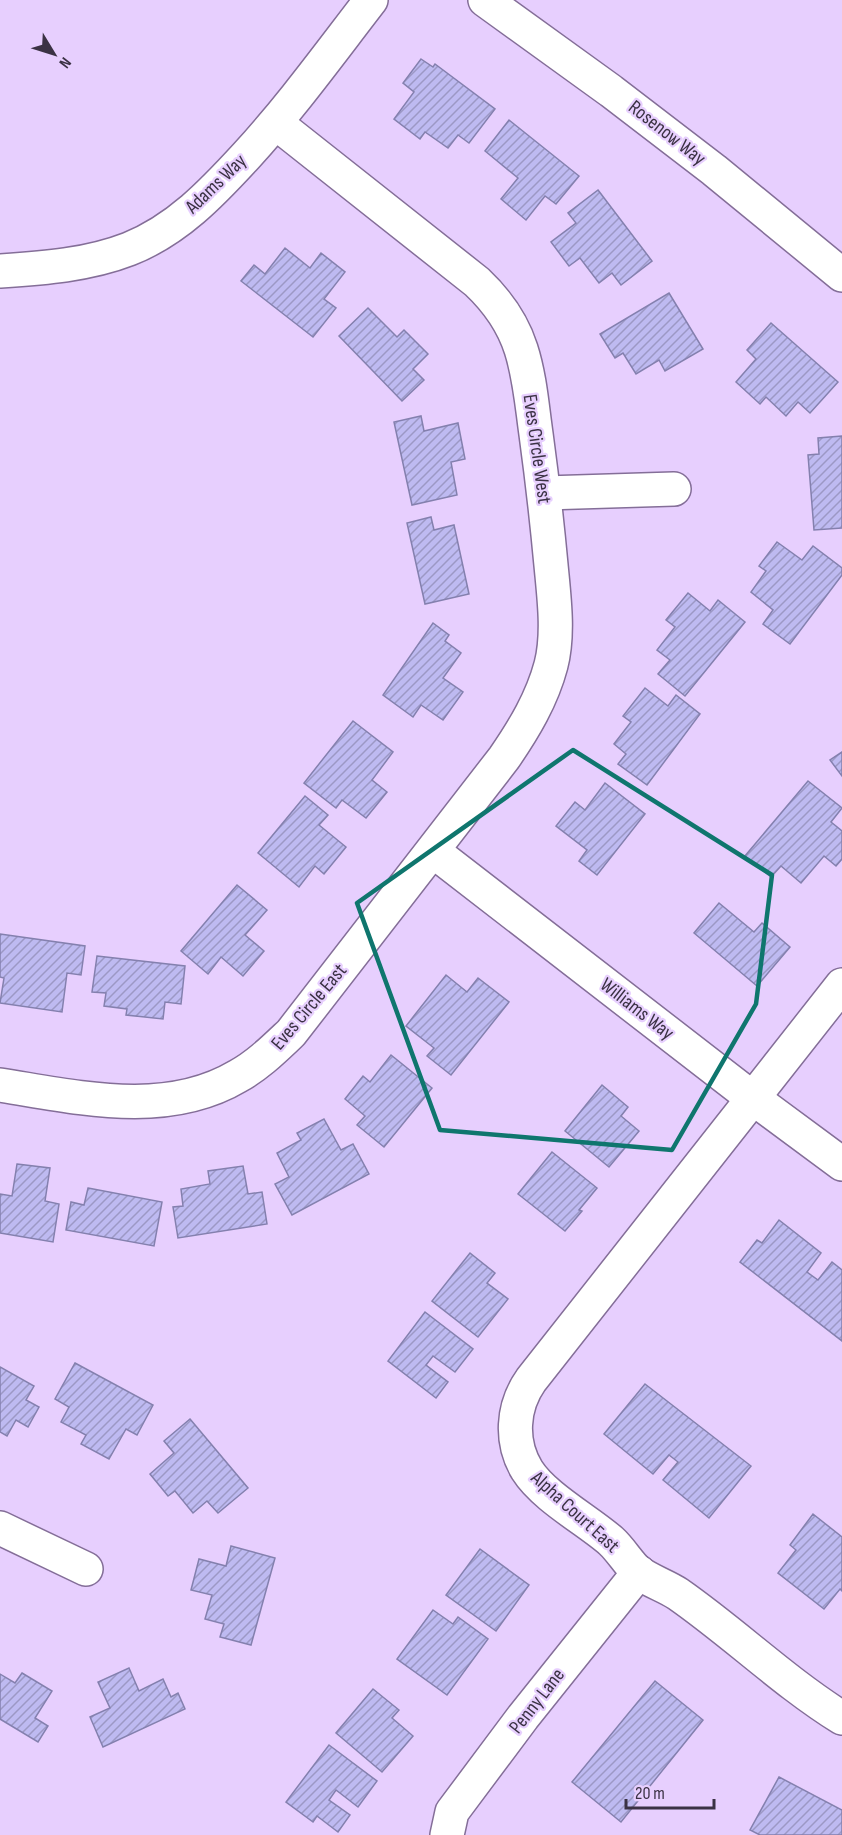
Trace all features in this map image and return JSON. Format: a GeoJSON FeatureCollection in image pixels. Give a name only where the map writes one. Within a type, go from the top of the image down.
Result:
{"type":"FeatureCollection","features":[{"type":"Feature","properties":{"kind":"street","name":"Adams Way"},"geometry":{"type":"LineString","coordinates":[[0,271],[52,268],[96,259],[130,248],[167,228],[194,209],[219,186],[276,123],[371,0]]}},
{"type":"Feature","properties":{"kind":"street","name":"Rosenow Way"},"geometry":{"type":"LineString","coordinates":[[485,0],[611,91],[714,170],[842,275]]}},
{"type":"Feature","properties":{"kind":"street","name":"Eves Circle West"},"geometry":{"type":"LineString","coordinates":[[276,123],[490,294],[501,309],[520,347],[526,369],[544,493],[555,604],[554,647],[551,665],[522,732],[433,851]]}},
{"type":"Feature","properties":{"kind":"street"},"geometry":{"type":"LineString","coordinates":[[544,493],[674,489]]}},
{"type":"Feature","properties":{"kind":"street","name":"Eves Circle East"},"geometry":{"type":"LineString","coordinates":[[0,1085],[123,1101],[162,1101],[207,1091],[237,1077],[267,1056],[291,1033],[433,851]]}},
{"type":"Feature","properties":{"kind":"street","name":"Williams Way"},"geometry":{"type":"LineString","coordinates":[[433,851],[742,1090],[842,1164]]}},
{"type":"Feature","properties":{"kind":"street","name":"Alpha Court East"},"geometry":{"type":"LineString","coordinates":[[842,985],[531,1380],[519,1404],[514,1426],[518,1449],[528,1471],[545,1489],[611,1542],[639,1572],[677,1593],[812,1699],[842,1718]]}},
{"type":"Feature","properties":{"kind":"street"},"geometry":{"type":"LineString","coordinates":[[0,1528],[86,1569]]}},
{"type":"Feature","properties":{"kind":"street","name":"Penny Lane"},"geometry":{"type":"LineString","coordinates":[[447,1835],[452,1812],[639,1572]]}},
{"type":"Feature","properties":{"kind":"highlighted area"},"geometry":{"type":"Polygon","coordinates":[[[573,750],[772,875],[756,1004],[672,1150],[440,1130],[357,903],[573,750]]]}},
{"type":"Feature","properties":{"kind":"building"},"geometry":{"type":"Polygon","coordinates":[[[421,59],[433,67],[435,64],[495,109],[469,143],[458,135],[448,148],[425,132],[420,139],[394,119],[414,92],[403,83],[421,59]]]}},
{"type":"Feature","properties":{"kind":"building"},"geometry":{"type":"Polygon","coordinates":[[[509,120],[579,176],[556,204],[545,196],[526,220],[501,199],[518,178],[485,151],[509,120]]]}},
{"type":"Feature","properties":{"kind":"building"},"geometry":{"type":"Polygon","coordinates":[[[598,190],[652,261],[621,285],[612,273],[599,283],[580,258],[569,266],[551,242],[576,223],[568,213],[598,190]]]}},
{"type":"Feature","properties":{"kind":"building"},"geometry":{"type":"Polygon","coordinates":[[[285,248],[310,268],[321,253],[345,272],[324,299],[336,308],[313,337],[241,281],[254,265],[265,274],[285,248]]]}},
{"type":"Feature","properties":{"kind":"building"},"geometry":{"type":"Polygon","coordinates":[[[669,293],[703,349],[665,371],[659,360],[636,374],[623,353],[615,358],[600,334],[669,293]]]}},
{"type":"Feature","properties":{"kind":"building"},"geometry":{"type":"Polygon","coordinates":[[[368,308],[397,337],[404,330],[428,354],[413,369],[424,380],[402,401],[339,336],[368,308]]]}},
{"type":"Feature","properties":{"kind":"building"},"geometry":{"type":"Polygon","coordinates":[[[771,323],[838,382],[810,413],[798,402],[786,416],[766,397],[760,404],[736,382],[756,359],[747,350],[771,323]]]}},
{"type":"Feature","properties":{"kind":"building"},"geometry":{"type":"Polygon","coordinates":[[[421,416],[424,431],[458,423],[465,459],[451,462],[457,495],[412,505],[394,422],[421,416]]]}},
{"type":"Feature","properties":{"kind":"building"},"geometry":{"type":"Polygon","coordinates":[[[842,436],[842,528],[814,530],[808,455],[819,454],[818,438],[842,436]]]}},
{"type":"Feature","properties":{"kind":"building"},"geometry":{"type":"Polygon","coordinates":[[[431,517],[434,530],[454,525],[469,594],[425,604],[407,523],[431,517]]]}},
{"type":"Feature","properties":{"kind":"building"},"geometry":{"type":"Polygon","coordinates":[[[777,542],[802,560],[813,546],[842,568],[842,575],[790,644],[763,624],[773,610],[751,592],[766,571],[759,566],[777,542]]]}},
{"type":"Feature","properties":{"kind":"building"},"geometry":{"type":"Polygon","coordinates":[[[688,593],[710,611],[718,600],[745,622],[685,696],[658,674],[670,660],[657,650],[675,627],[666,620],[688,593]]]}},
{"type":"Feature","properties":{"kind":"building"},"geometry":{"type":"Polygon","coordinates":[[[433,623],[449,635],[445,641],[461,653],[443,678],[463,692],[443,720],[421,705],[413,717],[383,695],[433,623]]]}},
{"type":"Feature","properties":{"kind":"building"},"geometry":{"type":"Polygon","coordinates":[[[645,688],[668,706],[676,695],[700,714],[647,785],[618,764],[626,754],[614,744],[631,722],[623,716],[645,688]]]}},
{"type":"Feature","properties":{"kind":"building"},"geometry":{"type":"Polygon","coordinates":[[[353,721],[393,752],[372,780],[387,792],[366,818],[342,800],[336,808],[304,783],[353,721]]]}},
{"type":"Feature","properties":{"kind":"building"},"geometry":{"type":"Polygon","coordinates":[[[842,752],[842,776],[830,760],[842,752]]]}},
{"type":"Feature","properties":{"kind":"building"},"geometry":{"type":"Polygon","coordinates":[[[808,781],[842,808],[831,822],[842,831],[842,859],[836,866],[824,856],[801,883],[781,866],[771,877],[745,856],[808,781]]]}},
{"type":"Feature","properties":{"kind":"building"},"geometry":{"type":"Polygon","coordinates":[[[605,783],[645,814],[597,875],[579,861],[587,850],[556,826],[575,802],[585,810],[605,783]]]}},
{"type":"Feature","properties":{"kind":"building"},"geometry":{"type":"Polygon","coordinates":[[[305,796],[328,815],[319,825],[346,847],[324,874],[315,866],[299,887],[258,853],[305,796]]]}},
{"type":"Feature","properties":{"kind":"building"},"geometry":{"type":"Polygon","coordinates":[[[237,885],[267,910],[245,935],[264,951],[243,976],[221,957],[208,974],[181,951],[237,885]]]}},
{"type":"Feature","properties":{"kind":"building"},"geometry":{"type":"Polygon","coordinates":[[[719,903],[754,932],[762,923],[790,947],[757,986],[694,933],[719,903]]]}},
{"type":"Feature","properties":{"kind":"building"},"geometry":{"type":"Polygon","coordinates":[[[0,934],[85,946],[81,975],[67,973],[62,1012],[0,1003],[4,978],[0,977],[0,934]]]}},
{"type":"Feature","properties":{"kind":"building"},"geometry":{"type":"Polygon","coordinates":[[[97,956],[185,966],[181,1004],[165,1002],[163,1019],[126,1015],[127,1009],[104,1006],[106,993],[92,992],[97,956]]]}},
{"type":"Feature","properties":{"kind":"building"},"geometry":{"type":"Polygon","coordinates":[[[446,975],[467,992],[478,978],[509,1002],[451,1075],[427,1056],[434,1048],[406,1026],[446,975]]]}},
{"type":"Feature","properties":{"kind":"building"},"geometry":{"type":"Polygon","coordinates":[[[391,1055],[432,1088],[384,1147],[357,1125],[365,1116],[345,1099],[363,1076],[370,1082],[391,1055]]]}},
{"type":"Feature","properties":{"kind":"building"},"geometry":{"type":"Polygon","coordinates":[[[602,1085],[628,1107],[621,1116],[639,1131],[609,1167],[565,1131],[602,1085]]]}},
{"type":"Feature","properties":{"kind":"building"},"geometry":{"type":"Polygon","coordinates":[[[324,1119],[341,1150],[353,1144],[369,1174],[292,1215],[275,1184],[289,1177],[277,1153],[301,1140],[297,1133],[324,1119]]]}},
{"type":"Feature","properties":{"kind":"building"},"geometry":{"type":"Polygon","coordinates":[[[552,1152],[597,1188],[565,1231],[518,1194],[552,1152]]]}},
{"type":"Feature","properties":{"kind":"building"},"geometry":{"type":"Polygon","coordinates":[[[17,1164],[50,1168],[45,1201],[59,1204],[53,1242],[0,1233],[0,1194],[12,1196],[17,1164]]]}},
{"type":"Feature","properties":{"kind":"building"},"geometry":{"type":"Polygon","coordinates":[[[243,1166],[248,1194],[262,1192],[267,1224],[178,1238],[173,1207],[183,1206],[181,1189],[210,1184],[208,1171],[243,1166]]]}},
{"type":"Feature","properties":{"kind":"building"},"geometry":{"type":"Polygon","coordinates":[[[88,1188],[162,1202],[154,1246],[66,1230],[71,1202],[84,1205],[88,1188]]]}},
{"type":"Feature","properties":{"kind":"building"},"geometry":{"type":"Polygon","coordinates":[[[779,1220],[821,1253],[807,1272],[818,1280],[832,1262],[842,1270],[842,1341],[740,1262],[757,1240],[762,1243],[779,1220]]]}},
{"type":"Feature","properties":{"kind":"building"},"geometry":{"type":"Polygon","coordinates":[[[470,1253],[495,1273],[487,1283],[508,1299],[478,1337],[432,1301],[470,1253]]]}},
{"type":"Feature","properties":{"kind":"building"},"geometry":{"type":"Polygon","coordinates":[[[425,1312],[473,1349],[455,1372],[433,1356],[426,1365],[448,1382],[436,1398],[388,1361],[425,1312]]]}},
{"type":"Feature","properties":{"kind":"building"},"geometry":{"type":"Polygon","coordinates":[[[75,1363],[153,1405],[137,1435],[126,1429],[109,1459],[81,1444],[86,1435],[61,1422],[69,1407],[55,1399],[75,1363]]]}},
{"type":"Feature","properties":{"kind":"building"},"geometry":{"type":"Polygon","coordinates":[[[0,1367],[34,1386],[26,1400],[39,1407],[28,1427],[16,1420],[7,1436],[0,1432],[0,1367]]]}},
{"type":"Feature","properties":{"kind":"building"},"geometry":{"type":"Polygon","coordinates":[[[645,1384],[751,1466],[709,1518],[663,1480],[678,1462],[669,1455],[653,1474],[604,1434],[645,1384]]]}},
{"type":"Feature","properties":{"kind":"building"},"geometry":{"type":"Polygon","coordinates":[[[190,1419],[248,1488],[218,1513],[207,1501],[193,1513],[175,1491],[168,1496],[150,1474],[174,1453],[164,1441],[190,1419]]]}},
{"type":"Feature","properties":{"kind":"building"},"geometry":{"type":"Polygon","coordinates":[[[813,1514],[842,1537],[842,1591],[840,1589],[824,1609],[778,1573],[796,1550],[790,1545],[813,1514]]]}},
{"type":"Feature","properties":{"kind":"building"},"geometry":{"type":"Polygon","coordinates":[[[231,1546],[275,1558],[251,1645],[220,1637],[224,1624],[205,1619],[212,1595],[191,1590],[199,1559],[226,1566],[231,1546]]]}},
{"type":"Feature","properties":{"kind":"building"},"geometry":{"type":"Polygon","coordinates":[[[480,1549],[529,1585],[496,1631],[446,1595],[480,1549]]]}},
{"type":"Feature","properties":{"kind":"building"},"geometry":{"type":"Polygon","coordinates":[[[433,1610],[453,1624],[458,1617],[488,1639],[447,1695],[397,1659],[433,1610]]]}},
{"type":"Feature","properties":{"kind":"building"},"geometry":{"type":"Polygon","coordinates":[[[129,1668],[139,1691],[163,1679],[171,1697],[178,1693],[185,1709],[103,1747],[90,1717],[110,1708],[98,1682],[129,1668]]]}},
{"type":"Feature","properties":{"kind":"building"},"geometry":{"type":"Polygon","coordinates":[[[22,1673],[52,1691],[35,1718],[48,1726],[38,1742],[0,1719],[0,1674],[15,1683],[22,1673]]]}},
{"type":"Feature","properties":{"kind":"building"},"geometry":{"type":"Polygon","coordinates":[[[655,1681],[703,1720],[621,1822],[572,1782],[655,1681]]]}},
{"type":"Feature","properties":{"kind":"building"},"geometry":{"type":"Polygon","coordinates":[[[373,1689],[399,1710],[392,1718],[413,1736],[382,1772],[336,1733],[373,1689]]]}},
{"type":"Feature","properties":{"kind":"building"},"geometry":{"type":"Polygon","coordinates":[[[329,1745],[377,1781],[358,1807],[336,1790],[329,1800],[350,1815],[338,1832],[317,1816],[313,1822],[286,1802],[329,1745]]]}},
{"type":"Feature","properties":{"kind":"building"},"geometry":{"type":"Polygon","coordinates":[[[779,1777],[842,1810],[842,1835],[760,1835],[750,1830],[779,1777]]]}}]}
